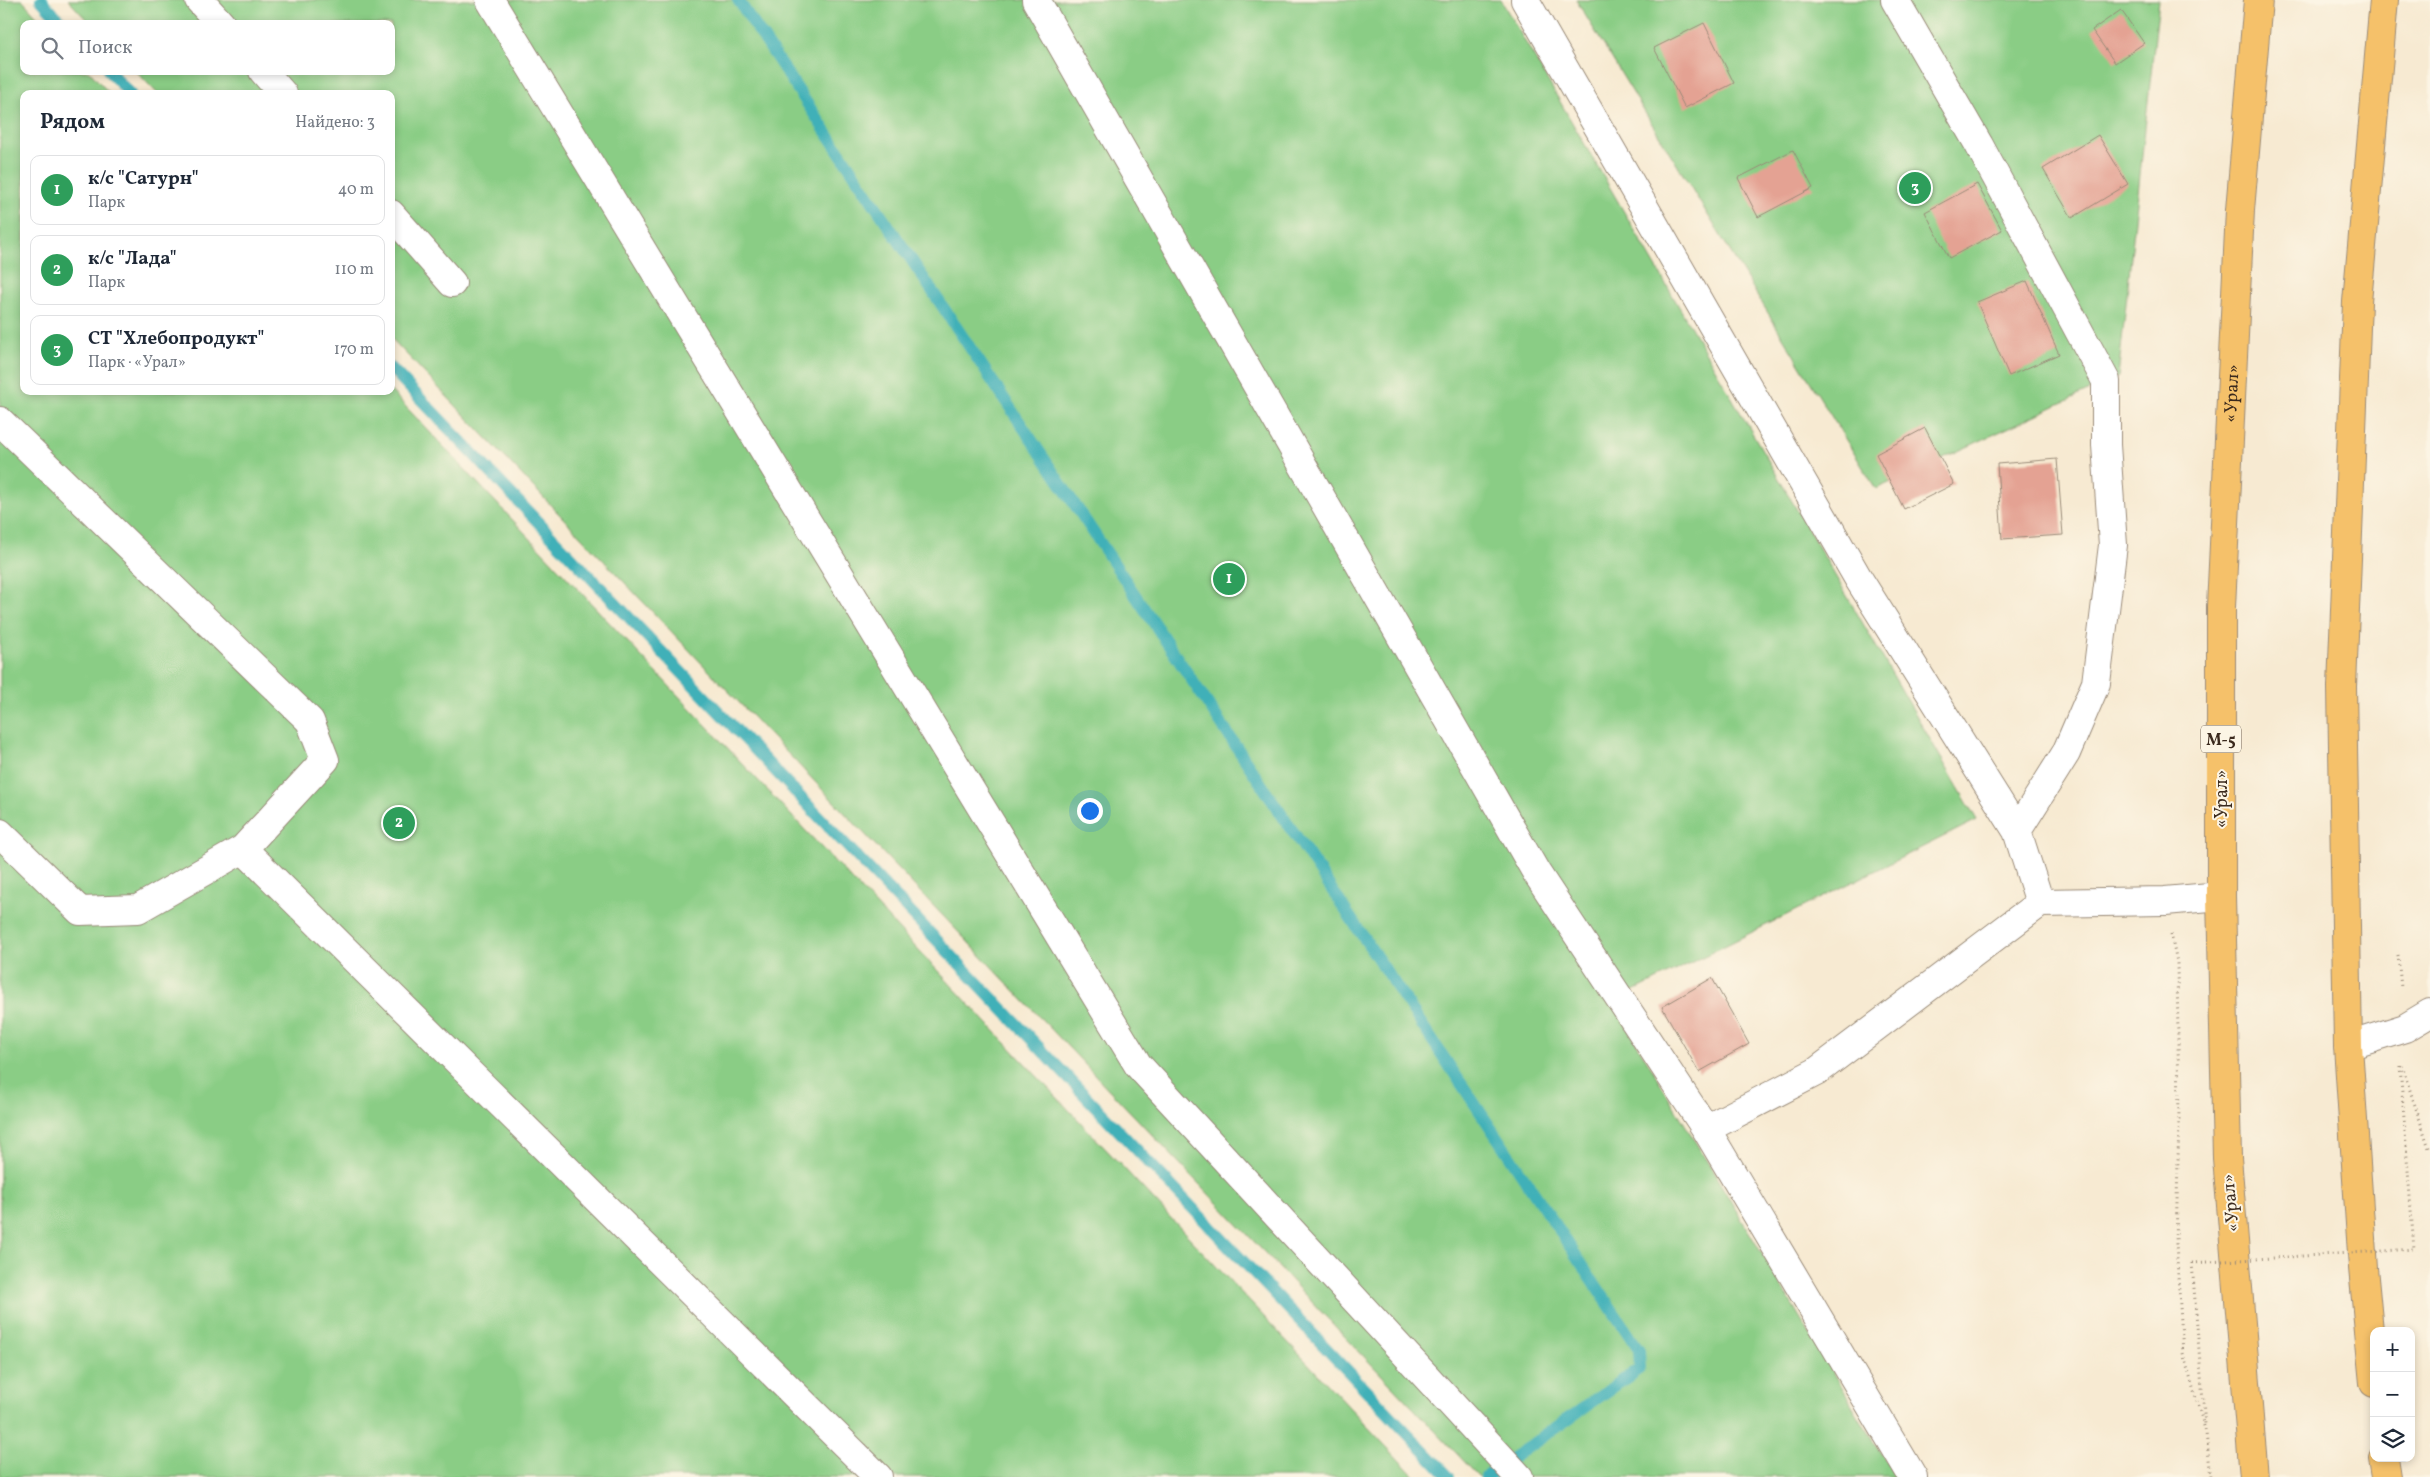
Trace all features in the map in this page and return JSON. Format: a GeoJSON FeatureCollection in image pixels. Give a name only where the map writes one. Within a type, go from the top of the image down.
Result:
{"type":"FeatureCollection","features":[{"type":"Feature","properties":{"kind":"highway","name":"«Урал»"},"geometry":{"type":"LineString","coordinates":[[2254,1477],[2227,1158],[2221,896],[2222,598],[2240,210],[2258,0]]}},
{"type":"Feature","properties":{"kind":"highway"},"geometry":{"type":"LineString","coordinates":[[2373,1372],[2363,1268],[2348,1046],[2342,687],[2357,302],[2384,0]]}},
{"type":"Feature","properties":{"kind":"highway"},"geometry":{"type":"LineString","coordinates":[[2384,1462],[2386,1477]]}},
{"type":"Feature","properties":{"kind":"lane"},"geometry":{"type":"LineString","coordinates":[[199,0],[216,20]]}},
{"type":"Feature","properties":{"kind":"lane"},"geometry":{"type":"LineString","coordinates":[[490,0],[1138,1065],[1519,1477]]}},
{"type":"Feature","properties":{"kind":"lane"},"geometry":{"type":"LineString","coordinates":[[1036,0],[1536,872],[1706,1129],[1913,1477]]}},
{"type":"Feature","properties":{"kind":"lane"},"geometry":{"type":"LineString","coordinates":[[1524,0],[1858,578],[2017,831],[2040,903]]}},
{"type":"Feature","properties":{"kind":"lane"},"geometry":{"type":"LineString","coordinates":[[1895,0],[1979,145],[2106,381],[2106,445],[2113,545],[2096,683],[2066,753],[2017,831]]}},
{"type":"Feature","properties":{"kind":"lane"},"geometry":{"type":"LineString","coordinates":[[266,75],[280,90]]}},
{"type":"Feature","properties":{"kind":"lane"},"geometry":{"type":"LineString","coordinates":[[395,219],[452,283]]}},
{"type":"Feature","properties":{"kind":"lane"},"geometry":{"type":"LineString","coordinates":[[0,421],[310,722],[325,760],[243,849],[138,909],[80,911],[0,833]]}},
{"type":"Feature","properties":{"kind":"lane"},"geometry":{"type":"LineString","coordinates":[[243,849],[878,1477]]}},
{"type":"Feature","properties":{"kind":"lane"},"geometry":{"type":"LineString","coordinates":[[1706,1129],[1816,1072],[2040,903],[2165,901],[2221,896]]}},
{"type":"Feature","properties":{"kind":"lane"},"geometry":{"type":"LineString","coordinates":[[2348,1046],[2405,1028],[2430,1013]]}},
{"type":"Feature","properties":{"kind":"path"},"geometry":{"type":"LineString","coordinates":[[2165,901],[2176,962],[2179,1119],[2176,1244],[2183,1353],[2206,1433]]}},
{"type":"Feature","properties":{"kind":"path"},"geometry":{"type":"LineString","coordinates":[[2211,1477],[2192,1263],[2414,1249],[2399,1060]]}},
{"type":"Feature","properties":{"kind":"green space"},"geometry":{"type":"Polygon","coordinates":[[[0,0],[22,0],[40,20],[20,20],[20,75],[93,75],[106,90],[20,90],[20,395],[395,395],[1415,1477],[0,1477],[0,0]]]}},
{"type":"Feature","properties":{"kind":"green space"},"geometry":{"type":"Polygon","coordinates":[[[68,0],[1501,0],[1977,820],[1612,1002],[1895,1477],[1479,1477],[395,342],[395,90],[154,90],[140,75],[395,75],[395,20],[87,20],[68,0]]]}},
{"type":"Feature","properties":{"kind":"green space"},"geometry":{"type":"Polygon","coordinates":[[[1576,0],[2159,0],[2118,377],[1876,489],[1576,0]]]}},
{"type":"Feature","properties":{"kind":"building"},"geometry":{"type":"Polygon","coordinates":[[[2121,10],[2144,43],[2115,63],[2092,30],[2121,10]]]}},
{"type":"Feature","properties":{"kind":"building"},"geometry":{"type":"Polygon","coordinates":[[[1704,23],[1734,83],[1685,108],[1654,48],[1704,23]]]}},
{"type":"Feature","properties":{"kind":"building"},"geometry":{"type":"Polygon","coordinates":[[[2098,135],[2128,184],[2072,218],[2043,169],[2098,135]]]}},
{"type":"Feature","properties":{"kind":"building"},"geometry":{"type":"Polygon","coordinates":[[[1793,150],[1813,188],[1758,217],[1738,178],[1793,150]]]}},
{"type":"Feature","properties":{"kind":"building"},"geometry":{"type":"Polygon","coordinates":[[[1977,184],[2002,230],[1949,258],[1925,212],[1977,184]]]}},
{"type":"Feature","properties":{"kind":"building"},"geometry":{"type":"Polygon","coordinates":[[[2027,281],[2059,354],[2009,376],[1977,302],[2027,281]]]}},
{"type":"Feature","properties":{"kind":"building"},"geometry":{"type":"Polygon","coordinates":[[[1925,428],[1954,484],[1904,509],[1876,454],[1925,428]]]}},
{"type":"Feature","properties":{"kind":"building"},"geometry":{"type":"Polygon","coordinates":[[[2057,459],[2063,535],[2002,539],[1997,464],[2057,459]]]}},
{"type":"Feature","properties":{"kind":"building"},"geometry":{"type":"Polygon","coordinates":[[[1712,978],[1749,1044],[1699,1072],[1662,1007],[1712,978]]]}},
{"type":"Feature","properties":{"kind":"waterway"},"geometry":{"type":"LineString","coordinates":[[41,0],[59,20]]}},
{"type":"Feature","properties":{"kind":"waterway"},"geometry":{"type":"LineString","coordinates":[[738,0],[1639,1350],[1640,1368],[1486,1477]]}},
{"type":"Feature","properties":{"kind":"waterway"},"geometry":{"type":"LineString","coordinates":[[113,75],[126,90]]}},
{"type":"Feature","properties":{"kind":"waterway"},"geometry":{"type":"LineString","coordinates":[[395,372],[1449,1477]]}},
{"type":"Feature","properties":{"kind":"place","name":"СТ \"Хлебопродукт\""},"geometry":{"type":"Point","coordinates":[1915,188]}},
{"type":"Feature","properties":{"kind":"place","name":"к/с \"Сатурн\""},"geometry":{"type":"Point","coordinates":[1229,579]}},
{"type":"Feature","properties":{"kind":"place","name":"к/с \"Лада\""},"geometry":{"type":"Point","coordinates":[399,823]}}]}
